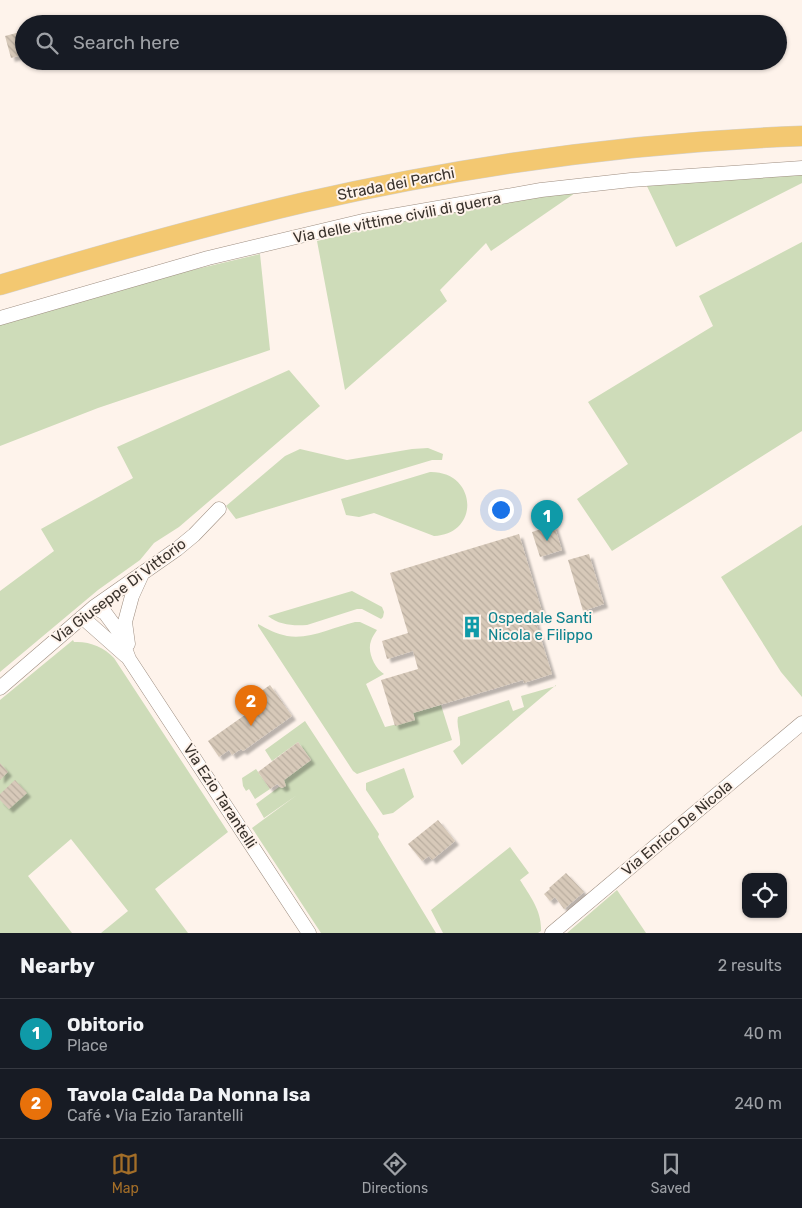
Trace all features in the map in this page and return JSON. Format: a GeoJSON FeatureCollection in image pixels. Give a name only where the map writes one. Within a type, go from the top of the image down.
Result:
{"type":"FeatureCollection","features":[{"type":"Feature","properties":{"kind":"highway","name":"Strada dei Parchi"},"geometry":{"type":"LineString","coordinates":[[0,272],[166,224],[354,179],[439,163],[556,145],[638,136],[722,128],[802,124]]}},
{"type":"Feature","properties":{"kind":"highway","name":"Strada dei Parchi"},"geometry":{"type":"LineString","coordinates":[[0,284],[251,215],[418,179],[612,150],[694,142],[802,136]]}},
{"type":"Feature","properties":{"kind":"street","name":"Via delle vittime civili di guerra"},"geometry":{"type":"LineString","coordinates":[[0,318],[208,258],[364,222],[541,190],[631,180],[802,168]]}},
{"type":"Feature","properties":{"kind":"street","name":"Via Giuseppe Di Vittorio"},"geometry":{"type":"LineString","coordinates":[[0,688],[94,607],[194,535],[218,509]]}},
{"type":"Feature","properties":{"kind":"street"},"geometry":{"type":"LineString","coordinates":[[130,659],[125,622],[132,596],[143,573]]}},
{"type":"Feature","properties":{"kind":"street"},"geometry":{"type":"LineString","coordinates":[[94,607],[105,613],[119,632],[130,659]]}},
{"type":"Feature","properties":{"kind":"street"},"geometry":{"type":"LineString","coordinates":[[82,617],[130,659]]}},
{"type":"Feature","properties":{"kind":"street","name":"Via Ezio Tarantelli"},"geometry":{"type":"LineString","coordinates":[[130,659],[309,933]]}},
{"type":"Feature","properties":{"kind":"street","name":"Via Enrico De Nicola"},"geometry":{"type":"LineString","coordinates":[[552,933],[802,724]]}},
{"type":"Feature","properties":{"kind":"green space"},"geometry":{"type":"Polygon","coordinates":[[[802,172],[802,183],[676,247],[645,182],[802,172]]]}},
{"type":"Feature","properties":{"kind":"green space"},"geometry":{"type":"Polygon","coordinates":[[[578,191],[491,251],[486,243],[440,290],[447,301],[345,390],[317,241],[447,213],[578,191]]]}},
{"type":"Feature","properties":{"kind":"green space"},"geometry":{"type":"Polygon","coordinates":[[[802,242],[802,431],[612,551],[577,499],[628,464],[588,402],[713,326],[699,296],[802,242]]]}},
{"type":"Feature","properties":{"kind":"green space"},"geometry":{"type":"Polygon","coordinates":[[[260,254],[270,350],[98,408],[0,446],[0,322],[116,288],[260,254]]]}},
{"type":"Feature","properties":{"kind":"green space"},"geometry":{"type":"Polygon","coordinates":[[[289,370],[320,406],[179,527],[154,543],[140,560],[98,590],[0,672],[0,591],[54,551],[41,529],[133,478],[117,447],[289,370]]]}},
{"type":"Feature","properties":{"kind":"green space"},"geometry":{"type":"Polygon","coordinates":[[[428,448],[443,454],[442,460],[432,460],[236,519],[226,506],[285,456],[300,449],[347,460],[428,448]]]}},
{"type":"Feature","properties":{"kind":"green space"},"geometry":{"type":"Polygon","coordinates":[[[430,472],[446,474],[457,481],[464,491],[467,503],[466,515],[460,525],[449,533],[434,536],[374,513],[359,517],[346,515],[341,499],[430,472]]]}},
{"type":"Feature","properties":{"kind":"green space"},"geometry":{"type":"Polygon","coordinates":[[[802,525],[802,697],[781,672],[721,577],[802,525]]]}},
{"type":"Feature","properties":{"kind":"green space"},"geometry":{"type":"Polygon","coordinates":[[[352,591],[382,607],[383,617],[381,619],[362,609],[357,609],[307,625],[297,625],[281,623],[268,616],[352,591]]]}},
{"type":"Feature","properties":{"kind":"green space"},"geometry":{"type":"Polygon","coordinates":[[[360,622],[377,630],[371,640],[370,650],[374,664],[384,674],[366,684],[385,727],[415,720],[413,713],[441,705],[452,740],[357,774],[353,771],[258,626],[258,624],[280,634],[296,637],[313,635],[360,622]]]}},
{"type":"Feature","properties":{"kind":"green space"},"geometry":{"type":"Polygon","coordinates":[[[73,640],[74,642],[96,646],[114,658],[228,832],[155,889],[188,933],[101,933],[128,911],[71,839],[28,876],[72,933],[0,933],[0,700],[73,640]]]}},
{"type":"Feature","properties":{"kind":"green space"},"geometry":{"type":"Polygon","coordinates":[[[554,687],[462,765],[453,751],[460,745],[458,717],[509,700],[513,711],[524,707],[521,696],[554,687]]]}},
{"type":"Feature","properties":{"kind":"green space"},"geometry":{"type":"Polygon","coordinates":[[[305,721],[379,834],[378,837],[436,933],[321,933],[252,828],[297,795],[264,818],[256,804],[279,787],[285,786],[284,780],[311,760],[298,742],[272,761],[265,750],[305,721]]]}},
{"type":"Feature","properties":{"kind":"green space"},"geometry":{"type":"Polygon","coordinates":[[[404,768],[414,797],[393,813],[383,815],[366,790],[366,783],[404,768]]]}},
{"type":"Feature","properties":{"kind":"green space"},"geometry":{"type":"Polygon","coordinates":[[[256,769],[270,789],[255,799],[249,789],[246,791],[242,778],[256,769]]]}},
{"type":"Feature","properties":{"kind":"green space"},"geometry":{"type":"Polygon","coordinates":[[[510,847],[529,873],[520,880],[540,917],[541,931],[538,933],[443,933],[431,910],[510,847]]]}},
{"type":"Feature","properties":{"kind":"green space"},"geometry":{"type":"Polygon","coordinates":[[[617,890],[646,933],[567,933],[617,890]]]}},
{"type":"Feature","properties":{"kind":"building"},"geometry":{"type":"Polygon","coordinates":[[[15,33],[15,57],[11,58],[5,36],[15,33]]]}},
{"type":"Feature","properties":{"kind":"building"},"geometry":{"type":"Polygon","coordinates":[[[554,525],[562,550],[540,557],[532,532],[554,525]]]}},
{"type":"Feature","properties":{"kind":"building","name":"Ospedale Santi Nicola e Filippo"},"geometry":{"type":"Polygon","coordinates":[[[519,534],[544,618],[535,620],[552,674],[524,683],[523,680],[413,713],[415,720],[395,726],[381,680],[418,669],[413,651],[387,659],[382,641],[408,633],[390,573],[519,534]]]}},
{"type":"Feature","properties":{"kind":"building"},"geometry":{"type":"Polygon","coordinates":[[[589,554],[604,604],[583,611],[568,560],[589,554]]]}},
{"type":"Feature","properties":{"kind":"building"},"geometry":{"type":"Polygon","coordinates":[[[270,685],[292,716],[243,751],[241,749],[232,755],[229,750],[219,757],[208,741],[252,710],[247,701],[270,685]]]}},
{"type":"Feature","properties":{"kind":"building"},"geometry":{"type":"Polygon","coordinates":[[[298,742],[311,760],[284,780],[286,786],[282,788],[277,784],[270,789],[258,772],[298,742]]]}},
{"type":"Feature","properties":{"kind":"building"},"geometry":{"type":"Polygon","coordinates":[[[0,763],[8,772],[0,780],[0,763]]]}},
{"type":"Feature","properties":{"kind":"building"},"geometry":{"type":"Polygon","coordinates":[[[15,780],[27,793],[9,809],[0,800],[0,794],[15,780]]]}},
{"type":"Feature","properties":{"kind":"building"},"geometry":{"type":"Polygon","coordinates":[[[438,820],[455,841],[432,860],[429,856],[422,861],[408,844],[438,820]]]}},
{"type":"Feature","properties":{"kind":"building"},"geometry":{"type":"Polygon","coordinates":[[[566,873],[584,892],[564,909],[555,897],[550,901],[544,894],[566,873]]]}},
{"type":"Feature","properties":{"kind":"place","name":"Obitorio"},"geometry":{"type":"Point","coordinates":[547,541]}},
{"type":"Feature","properties":{"kind":"place","name":"Ospedale Santi Nicola e Filippo"},"geometry":{"type":"Point","coordinates":[472,627]}},
{"type":"Feature","properties":{"kind":"place","name":"Tavola Calda Da Nonna Isa"},"geometry":{"type":"Point","coordinates":[251,726]}}]}
